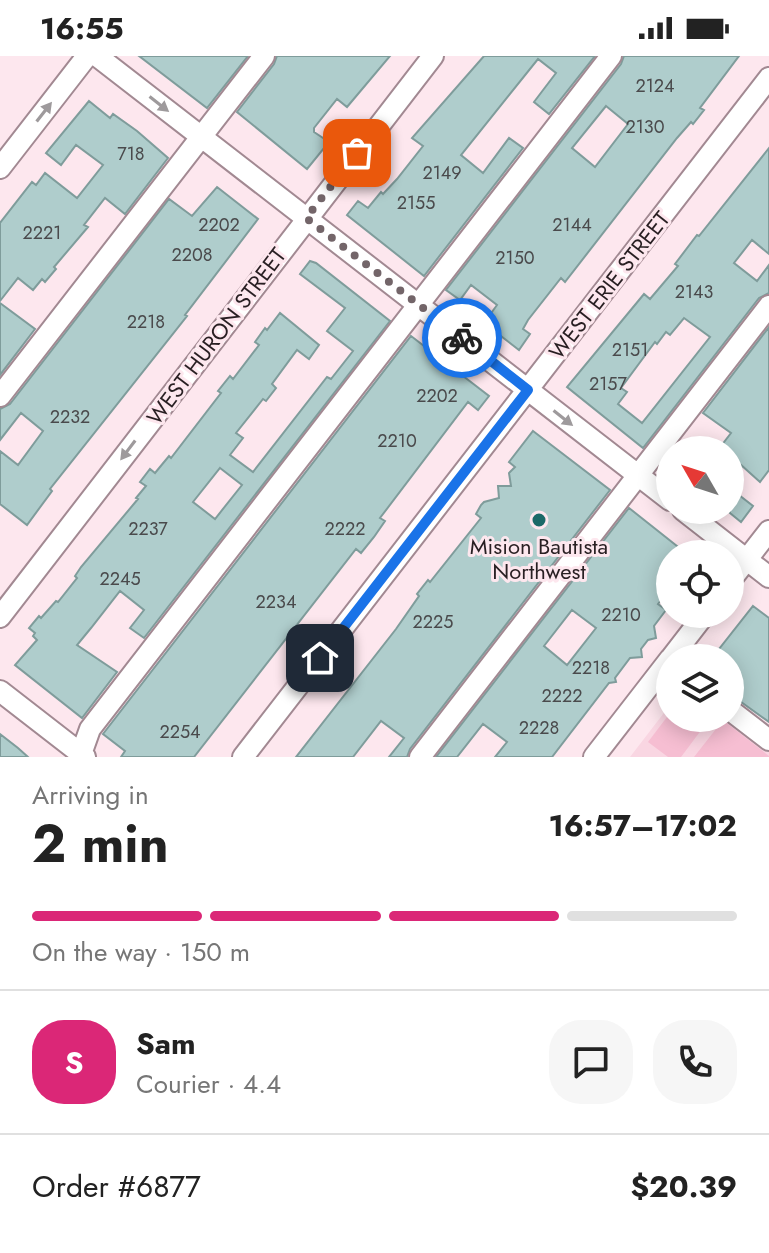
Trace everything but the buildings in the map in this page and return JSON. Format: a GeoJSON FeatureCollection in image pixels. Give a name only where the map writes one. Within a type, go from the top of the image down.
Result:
{"type":"FeatureCollection","features":[{"type":"Feature","properties":{"kind":"street"},"geometry":{"type":"LineString","coordinates":[[0,168],[87,56]]}},
{"type":"Feature","properties":{"kind":"street"},"geometry":{"type":"LineString","coordinates":[[97,56],[656,489]]}},
{"type":"Feature","properties":{"kind":"street"},"geometry":{"type":"LineString","coordinates":[[0,396],[264,56]]}},
{"type":"Feature","properties":{"kind":"street","name":"WEST HURON STREET"},"geometry":{"type":"LineString","coordinates":[[0,617],[433,56]]}},
{"type":"Feature","properties":{"kind":"street"},"geometry":{"type":"LineString","coordinates":[[0,691],[82,756],[90,729],[611,56]]}},
{"type":"Feature","properties":{"kind":"street","name":"WEST ERIE STREET"},"geometry":{"type":"LineString","coordinates":[[243,757],[769,78]]}},
{"type":"Feature","properties":{"kind":"street"},"geometry":{"type":"LineString","coordinates":[[420,757],[769,306]]}},
{"type":"Feature","properties":{"kind":"street"},"geometry":{"type":"LineString","coordinates":[[701,524],[769,577]]}},
{"type":"Feature","properties":{"kind":"street"},"geometry":{"type":"LineString","coordinates":[[744,564],[769,531]]}},
{"type":"Feature","properties":{"kind":"street"},"geometry":{"type":"LineString","coordinates":[[594,757],[656,679]]}},
{"type":"Feature","properties":{"kind":"street"},"geometry":{"type":"LineString","coordinates":[[744,721],[769,740]]}},
{"type":"Feature","properties":{"kind":"shaded area"},"geometry":{"type":"Polygon","coordinates":[[[656,723],[656,732],[744,732],[744,728],[769,746],[769,757],[630,757],[656,723]]]}},
{"type":"Feature","properties":{"kind":"shaded area"},"geometry":{"type":"Polygon","coordinates":[[[656,731],[700,732],[681,757],[668,757],[648,742],[656,731]]]}},
{"type":"Feature","properties":{"kind":"shaded area"},"geometry":{"type":"Polygon","coordinates":[[[714,732],[738,732],[769,756],[769,757],[694,757],[714,732]]]}},
{"type":"Feature","properties":{"kind":"way so far"},"geometry":{"type":"LineString","coordinates":[[357,153],[306,218],[462,338]]}},
{"type":"Feature","properties":{"kind":"place","name":"Mision Bautista Northwest"},"geometry":{"type":"Point","coordinates":[539,520]}},
{"type":"Feature","properties":{"kind":"route"},"geometry":{"type":"LineString","coordinates":[[320,658],[528,390],[462,338]]}}]}
